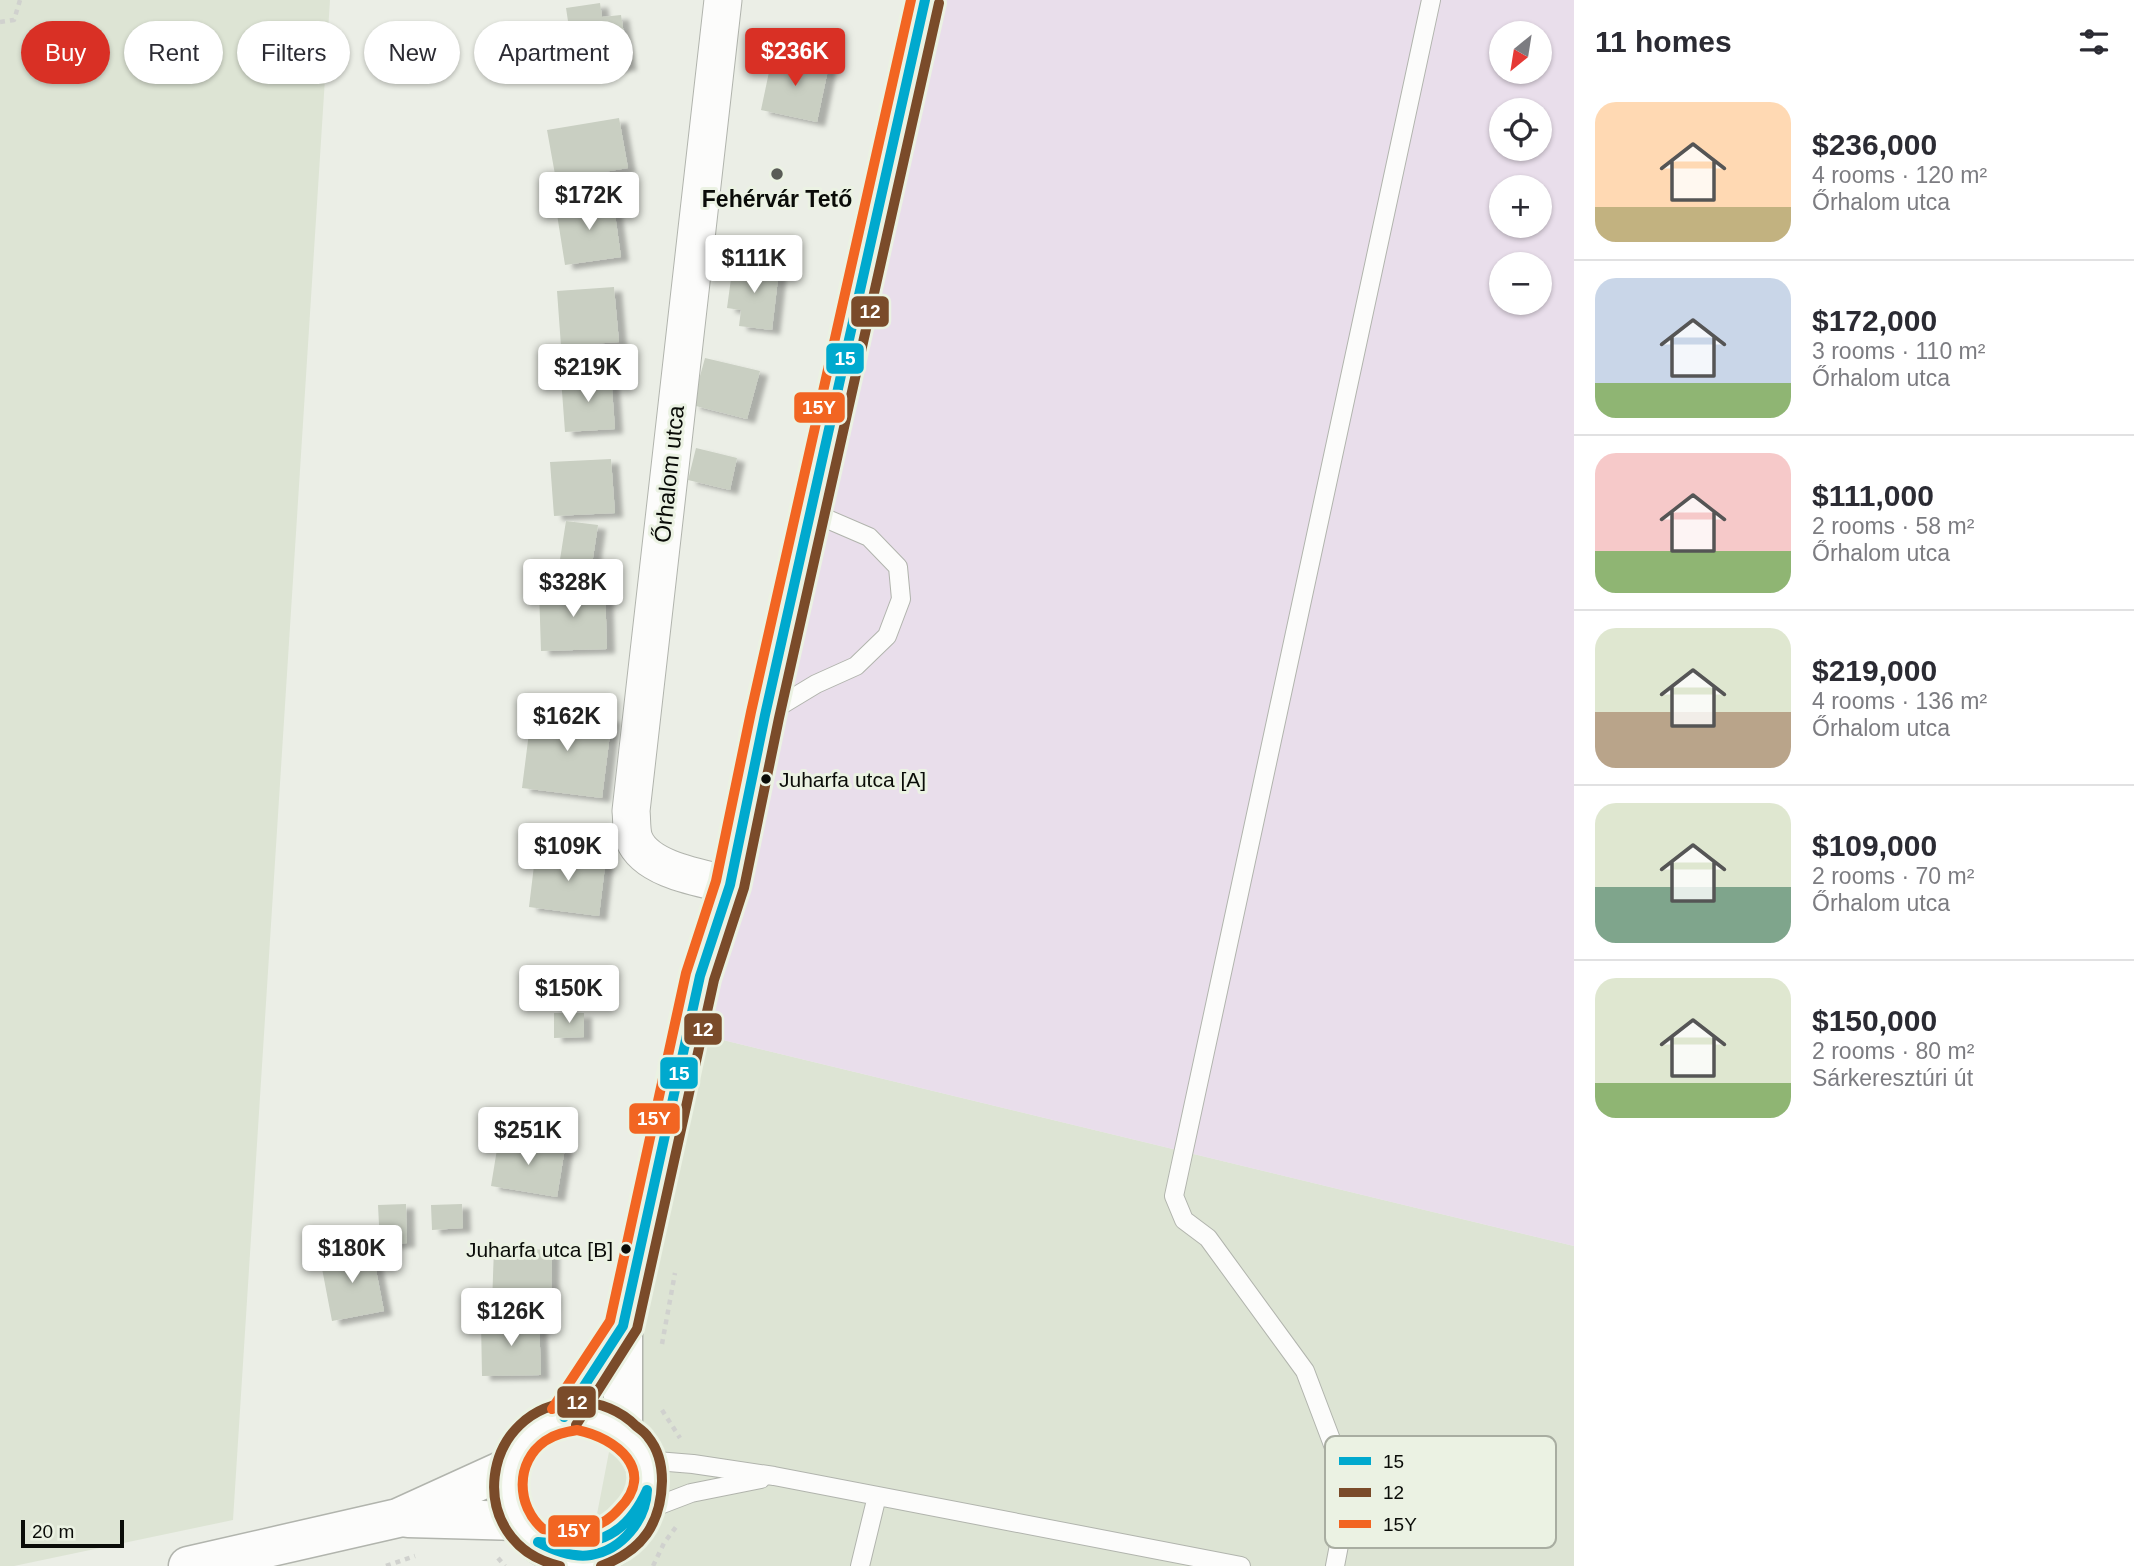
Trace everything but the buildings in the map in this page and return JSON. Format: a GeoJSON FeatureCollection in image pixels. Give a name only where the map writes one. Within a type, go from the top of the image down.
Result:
{"type":"FeatureCollection","features":[{"type":"Feature","properties":{"kind":"main road"},"geometry":{"type":"LineString","coordinates":[[634,1446],[605,1420],[584,1416],[564,1417],[540,1426],[521,1444],[510,1467],[508,1494],[517,1521],[533,1540],[572,1560],[607,1550],[623,1540],[636,1527],[645,1511],[648,1476],[634,1446],[623,1326],[700,976],[730,885],[765,715],[925,0]]}},
{"type":"Feature","properties":{"kind":"main road"},"geometry":{"type":"LineString","coordinates":[[564,1417],[623,1326]]}},
{"type":"Feature","properties":{"kind":"main road"},"geometry":{"type":"LineString","coordinates":[[188,1566],[398,1518],[510,1467]]}},
{"type":"Feature","properties":{"kind":"main road"},"geometry":{"type":"LineString","coordinates":[[398,1518],[517,1521]]}},
{"type":"Feature","properties":{"kind":"street","name":"Őrhalom utca"},"geometry":{"type":"LineString","coordinates":[[723,0],[631,811],[634,839],[651,861],[730,885]]}},
{"type":"Feature","properties":{"kind":"lane"},"geometry":{"type":"LineString","coordinates":[[1330,1436],[1305,1371],[1208,1238],[1184,1220],[1174,1196],[1431,0]]}},
{"type":"Feature","properties":{"kind":"lane"},"geometry":{"type":"LineString","coordinates":[[765,715],[816,684],[856,666],[887,636],[901,599],[898,567],[869,537],[811,512]]}},
{"type":"Feature","properties":{"kind":"lane"},"geometry":{"type":"LineString","coordinates":[[634,1446],[693,1464],[774,1476],[1241,1566]]}},
{"type":"Feature","properties":{"kind":"lane"},"geometry":{"type":"LineString","coordinates":[[645,1511],[691,1493],[774,1476]]}},
{"type":"Feature","properties":{"kind":"lane"},"geometry":{"type":"LineString","coordinates":[[860,1566],[877,1496]]}},
{"type":"Feature","properties":{"kind":"lane"},"geometry":{"type":"LineString","coordinates":[[1335,1566],[1338,1548]]}},
{"type":"Feature","properties":{"kind":"path"},"geometry":{"type":"LineString","coordinates":[[0,22],[14,20],[20,0]]}},
{"type":"Feature","properties":{"kind":"shaded area"},"geometry":{"type":"Polygon","coordinates":[[[0,0],[330,0],[329,21],[237,21],[237,84],[325,84],[233,1520],[14,1566],[0,1566],[0,0]]]}},
{"type":"Feature","properties":{"kind":"shaded area"},"geometry":{"type":"Polygon","coordinates":[[[933,0],[1574,0],[1574,1246],[690,1032],[933,0]]]}},
{"type":"Feature","properties":{"kind":"shaded area"},"geometry":{"type":"Polygon","coordinates":[[[690,1032],[1574,1246],[1574,1566],[587,1566],[690,1032]]]}},
{"type":"Feature","properties":{"kind":"transit line","name":"15Y"},"geometry":{"type":"LineString","coordinates":[[552,1409],[610,1321],[686,973],[716,881],[751,712],[911,0]]}},
{"type":"Feature","properties":{"kind":"transit line","name":"15"},"geometry":{"type":"LineString","coordinates":[[564,1417],[623,1326],[700,976],[730,885],[765,715],[925,0]]}},
{"type":"Feature","properties":{"kind":"transit line","name":"12"},"geometry":{"type":"LineString","coordinates":[[576,1425],[637,1329],[714,980],[744,888],[779,718],[939,3]]}},
{"type":"Feature","properties":{"kind":"transit line","name":"12"},"geometry":{"type":"LineString","coordinates":[[560,1566],[528,1552],[507,1531],[496,1505],[495,1476],[503,1449],[520,1425],[545,1409],[578,1402],[617,1412],[644,1432],[657,1452],[661,1469],[661,1496],[653,1523],[638,1544],[601,1566]]}},
{"type":"Feature","properties":{"kind":"transit line","name":"15Y"},"geometry":{"type":"LineString","coordinates":[[577,1430],[606,1440],[627,1458],[633,1469],[634,1482],[630,1495],[613,1515],[596,1526],[573,1531],[543,1529],[528,1509],[524,1497],[524,1472],[528,1460],[545,1441],[577,1430]]}},
{"type":"Feature","properties":{"kind":"transit line","name":"15"},"geometry":{"type":"LineString","coordinates":[[538,1542],[574,1544],[604,1537],[628,1520],[647,1490]]}},
{"type":"Feature","properties":{"kind":"transit line","name":"15"},"geometry":{"type":"LineString","coordinates":[[538,1542],[570,1554],[584,1556],[613,1547],[637,1522],[646,1501],[647,1490]]}},
{"type":"Feature","properties":{"kind":"place","name":"Fehérvár Tető"},"geometry":{"type":"Point","coordinates":[777,174]}},
{"type":"Feature","properties":{"kind":"place","name":"Juharfa utca [A]"},"geometry":{"type":"Point","coordinates":[766,779]}},
{"type":"Feature","properties":{"kind":"place","name":"Juharfa utca [B]"},"geometry":{"type":"Point","coordinates":[626,1249]}}]}
